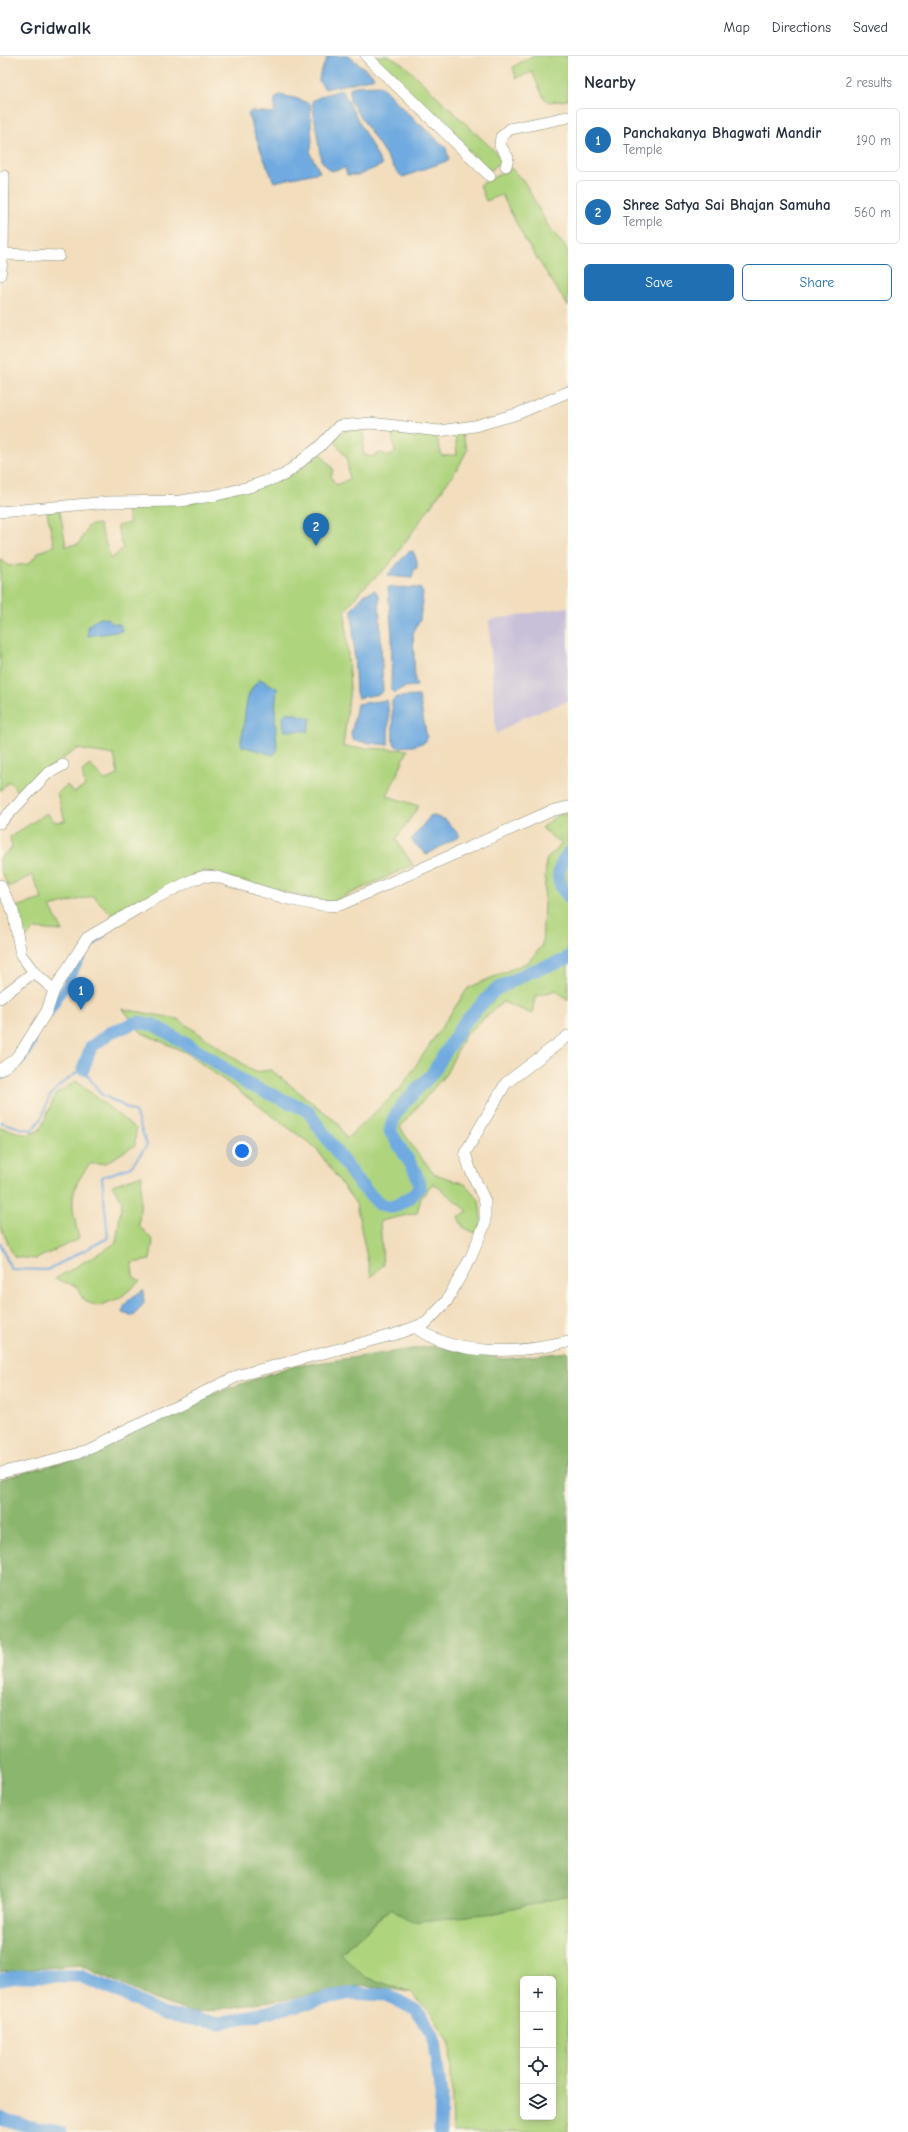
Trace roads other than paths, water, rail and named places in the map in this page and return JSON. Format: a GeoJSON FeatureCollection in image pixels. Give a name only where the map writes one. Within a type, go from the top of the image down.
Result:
{"type":"FeatureCollection","features":[{"type":"Feature","properties":{"kind":"street"},"geometry":{"type":"LineString","coordinates":[[366,56],[490,176]]}},
{"type":"Feature","properties":{"kind":"street"},"geometry":{"type":"LineString","coordinates":[[506,166],[508,158],[500,145],[501,137],[510,129],[568,117]]}},
{"type":"Feature","properties":{"kind":"street"},"geometry":{"type":"LineString","coordinates":[[0,275],[3,254],[4,176]]}},
{"type":"Feature","properties":{"kind":"street"},"geometry":{"type":"LineString","coordinates":[[3,254],[59,256]]}},
{"type":"Feature","properties":{"kind":"street"},"geometry":{"type":"LineString","coordinates":[[0,512],[109,502],[182,501],[217,495],[249,487],[284,475],[320,446],[339,426],[371,423],[439,431],[475,426],[517,414],[568,392]]}},
{"type":"Feature","properties":{"kind":"street"},"geometry":{"type":"LineString","coordinates":[[0,823],[47,774],[64,765]]}},
{"type":"Feature","properties":{"kind":"street"},"geometry":{"type":"LineString","coordinates":[[0,1070],[15,1059],[23,1049],[46,1011],[54,990],[88,938],[152,900],[194,879],[205,876],[217,877],[306,903],[326,907],[340,905],[487,838],[551,811],[568,807]]}},
{"type":"Feature","properties":{"kind":"street"},"geometry":{"type":"LineString","coordinates":[[0,885],[13,911],[21,955],[34,972],[54,990]]}},
{"type":"Feature","properties":{"kind":"street"},"geometry":{"type":"LineString","coordinates":[[0,998],[34,972]]}},
{"type":"Feature","properties":{"kind":"street"},"geometry":{"type":"LineString","coordinates":[[0,1473],[76,1454],[240,1375],[426,1323],[446,1302],[470,1259],[485,1224],[485,1201],[470,1169],[465,1153],[506,1084],[568,1036]]}},
{"type":"Feature","properties":{"kind":"street"},"geometry":{"type":"LineString","coordinates":[[416,1327],[427,1336],[477,1350],[517,1349],[568,1342]]}},
{"type":"Feature","properties":{"kind":"water"},"geometry":{"type":"Polygon","coordinates":[[[328,56],[348,56],[372,74],[374,78],[325,89],[319,81],[320,73],[328,56]]]}},
{"type":"Feature","properties":{"kind":"water"},"geometry":{"type":"Polygon","coordinates":[[[380,85],[405,111],[446,148],[449,160],[403,177],[397,172],[350,101],[350,88],[355,86],[380,85]]]}},
{"type":"Feature","properties":{"kind":"water"},"geometry":{"type":"Polygon","coordinates":[[[342,90],[382,165],[359,175],[347,175],[345,168],[330,171],[321,160],[312,101],[324,95],[342,90]]]}},
{"type":"Feature","properties":{"kind":"water"},"geometry":{"type":"Polygon","coordinates":[[[279,95],[295,98],[310,104],[312,142],[310,153],[320,172],[274,182],[263,157],[248,114],[251,111],[274,113],[275,99],[279,95]]]}},
{"type":"Feature","properties":{"kind":"water"},"geometry":{"type":"Polygon","coordinates":[[[413,551],[417,561],[417,568],[414,570],[412,578],[387,576],[408,552],[413,551]]]}},
{"type":"Feature","properties":{"kind":"water"},"geometry":{"type":"Polygon","coordinates":[[[388,587],[420,588],[423,593],[420,620],[413,633],[415,680],[417,686],[405,687],[395,693],[391,690],[392,637],[388,587]]]}},
{"type":"Feature","properties":{"kind":"water"},"geometry":{"type":"Polygon","coordinates":[[[375,590],[379,596],[383,691],[379,694],[358,698],[356,693],[352,609],[365,594],[375,590]]]}},
{"type":"Feature","properties":{"kind":"water"},"geometry":{"type":"Polygon","coordinates":[[[100,618],[108,619],[111,623],[120,624],[122,631],[88,636],[88,625],[100,618]]]}},
{"type":"Feature","properties":{"kind":"water"},"geometry":{"type":"Polygon","coordinates":[[[260,679],[277,688],[275,711],[277,751],[274,755],[242,746],[241,744],[248,696],[255,684],[260,679]]]}},
{"type":"Feature","properties":{"kind":"water"},"geometry":{"type":"Polygon","coordinates":[[[419,696],[427,738],[425,742],[413,746],[397,747],[393,742],[392,701],[396,697],[419,696]]]}},
{"type":"Feature","properties":{"kind":"water"},"geometry":{"type":"Polygon","coordinates":[[[387,700],[389,716],[388,745],[354,741],[351,735],[357,704],[387,700]]]}},
{"type":"Feature","properties":{"kind":"water"},"geometry":{"type":"Polygon","coordinates":[[[287,712],[311,718],[308,731],[284,731],[283,716],[287,712]]]}},
{"type":"Feature","properties":{"kind":"water"},"geometry":{"type":"Polygon","coordinates":[[[431,815],[446,820],[460,836],[426,855],[411,840],[431,815]]]}},
{"type":"Feature","properties":{"kind":"water"},"geometry":{"type":"Polygon","coordinates":[[[143,1290],[144,1303],[134,1316],[122,1313],[127,1302],[143,1290]]]}},
{"type":"Feature","properties":{"kind":"waterway"},"geometry":{"type":"LineString","coordinates":[[568,853],[559,870],[559,880],[568,896]]}},
{"type":"Feature","properties":{"kind":"waterway"},"geometry":{"type":"LineString","coordinates":[[50,1013],[88,947],[103,933]]}},
{"type":"Feature","properties":{"kind":"waterway"},"geometry":{"type":"LineString","coordinates":[[83,1069],[91,1047],[111,1032],[138,1022],[154,1025],[210,1058],[247,1084],[307,1110],[358,1182],[379,1204],[393,1207],[411,1197],[420,1186],[415,1171],[390,1131],[394,1117],[404,1103],[432,1074],[463,1024],[495,990],[529,972],[566,960],[568,957]]}},
{"type":"Feature","properties":{"kind":"waterway"},"geometry":{"type":"LineString","coordinates":[[0,1077],[24,1058],[33,1042]]}},
{"type":"Feature","properties":{"kind":"waterway"},"geometry":{"type":"LineString","coordinates":[[0,1122],[32,1130],[44,1113],[48,1100],[53,1092],[69,1078],[83,1069],[101,1094],[135,1112],[147,1145],[131,1167],[102,1177],[108,1238],[47,1270],[11,1269],[0,1243]]}},
{"type":"Feature","properties":{"kind":"waterway"},"geometry":{"type":"LineString","coordinates":[[0,1980],[22,1976],[80,1976],[121,1993],[164,2015],[220,2023],[350,1993],[387,1995],[416,2010],[433,2035],[441,2095],[440,2132]]}},
{"type":"Feature","properties":{"kind":"waterway"},"geometry":{"type":"LineString","coordinates":[[0,2118],[35,2128],[61,2132]]}},
{"type":"Feature","properties":{"kind":"place","name":"Shree Satya Sai Bhajan Samuha"},"geometry":{"type":"Point","coordinates":[316,546]}},
{"type":"Feature","properties":{"kind":"place","name":"Panchakanya Bhagwati Mandir"},"geometry":{"type":"Point","coordinates":[81,1010]}}]}
